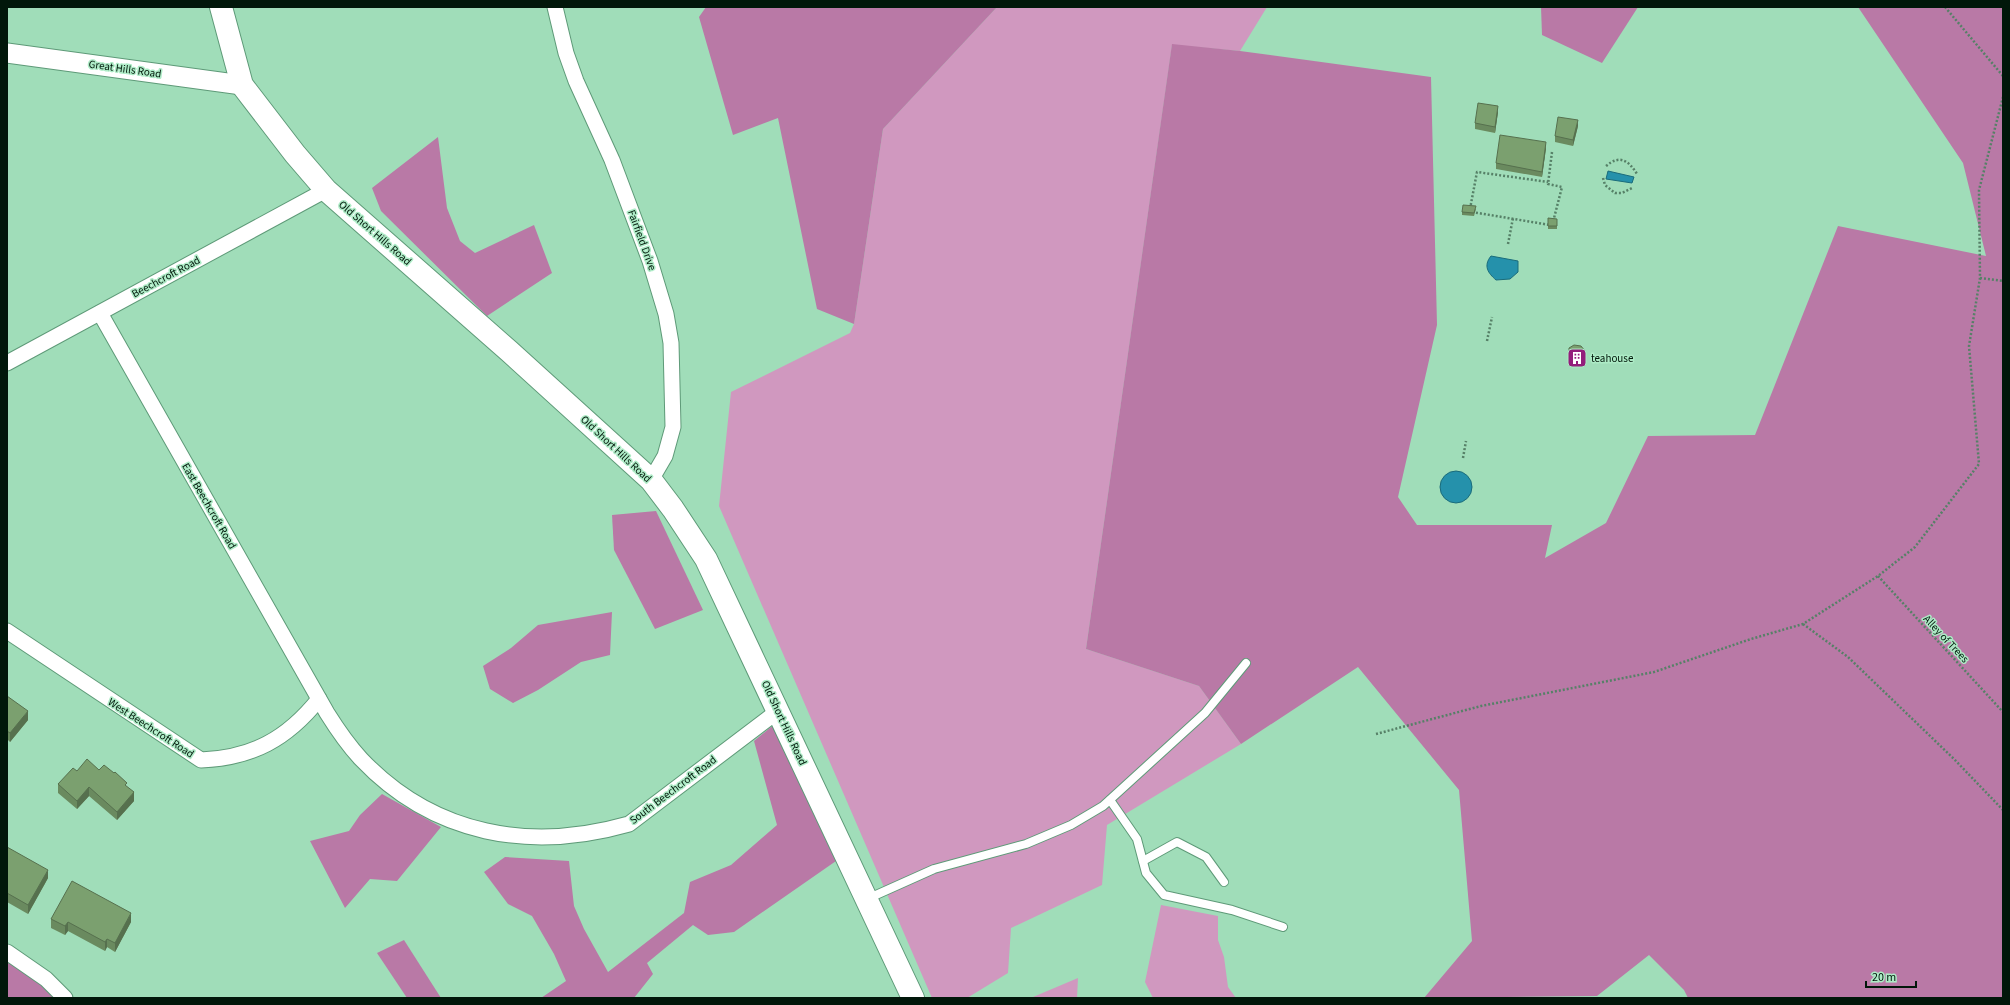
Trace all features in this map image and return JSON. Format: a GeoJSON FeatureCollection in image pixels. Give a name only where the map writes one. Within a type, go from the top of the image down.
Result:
{"type":"FeatureCollection","features":[{"type":"Feature","properties":{"kind":"main road","name":"Old Short Hills Road"},"geometry":{"type":"LineString","coordinates":[[221,7],[242,85],[295,154],[326,190],[509,351],[651,480],[673,509],[706,559],[913,998]]}},
{"type":"Feature","properties":{"kind":"street","name":"Fairfield Drive"},"geometry":{"type":"LineString","coordinates":[[555,7],[566,53],[576,81],[612,160],[650,261],[666,314],[671,343],[673,427],[665,456],[651,480]]}},
{"type":"Feature","properties":{"kind":"street","name":"Great Hills Road"},"geometry":{"type":"LineString","coordinates":[[7,53],[242,85]]}},
{"type":"Feature","properties":{"kind":"street","name":"Beechcroft Road"},"geometry":{"type":"LineString","coordinates":[[7,363],[326,190]]}},
{"type":"Feature","properties":{"kind":"street","name":"East Beechcroft Road"},"geometry":{"type":"LineString","coordinates":[[100,313],[319,699]]}},
{"type":"Feature","properties":{"kind":"street","name":"West Beechcroft Road"},"geometry":{"type":"LineString","coordinates":[[7,631],[201,760],[231,758],[272,742],[297,724],[319,699]]}},
{"type":"Feature","properties":{"kind":"street","name":"South Beechcroft Road"},"geometry":{"type":"LineString","coordinates":[[319,699],[344,739],[361,759],[380,778],[424,808],[448,819],[495,833],[525,837],[552,838],[604,831],[629,824],[778,711]]}},
{"type":"Feature","properties":{"kind":"street"},"geometry":{"type":"LineString","coordinates":[[7,952],[46,979],[65,998]]}},
{"type":"Feature","properties":{"kind":"lane"},"geometry":{"type":"LineString","coordinates":[[866,899],[934,869],[1026,844],[1072,825],[1110,800],[1205,714],[1246,663]]}},
{"type":"Feature","properties":{"kind":"lane"},"geometry":{"type":"LineString","coordinates":[[1110,800],[1137,839],[1146,873],[1164,895],[1232,910],[1283,927]]}},
{"type":"Feature","properties":{"kind":"lane"},"geometry":{"type":"LineString","coordinates":[[1143,861],[1177,842],[1206,857],[1224,882]]}},
{"type":"Feature","properties":{"kind":"path"},"geometry":{"type":"LineString","coordinates":[[1945,7],[2003,76]]}},
{"type":"Feature","properties":{"kind":"path"},"geometry":{"type":"LineString","coordinates":[[1376,734],[1481,706],[1654,672],[1751,639],[1803,624],[1878,576],[1915,547],[1979,464],[1969,346],[1980,278],[1979,190],[2003,97]]}},
{"type":"Feature","properties":{"kind":"path"},"geometry":{"type":"LineString","coordinates":[[1548,182],[1552,152]]}},
{"type":"Feature","properties":{"kind":"path"},"geometry":{"type":"LineString","coordinates":[[1606,166],[1615,160],[1621,160],[1634,167],[1637,174]]}},
{"type":"Feature","properties":{"kind":"path"},"geometry":{"type":"LineString","coordinates":[[1477,172],[1548,182],[1548,184],[1562,187],[1553,225],[1513,218],[1469,211],[1477,172]]}},
{"type":"Feature","properties":{"kind":"path"},"geometry":{"type":"LineString","coordinates":[[1603,178],[1605,185],[1615,193],[1622,193],[1632,188]]}},
{"type":"Feature","properties":{"kind":"path"},"geometry":{"type":"LineString","coordinates":[[1508,244],[1513,218]]}},
{"type":"Feature","properties":{"kind":"path"},"geometry":{"type":"LineString","coordinates":[[1980,278],[2003,281]]}},
{"type":"Feature","properties":{"kind":"path"},"geometry":{"type":"LineString","coordinates":[[1487,341],[1492,317]]}},
{"type":"Feature","properties":{"kind":"path"},"geometry":{"type":"LineString","coordinates":[[1463,458],[1466,441]]}},
{"type":"Feature","properties":{"kind":"path","name":"Alley of Trees"},"geometry":{"type":"LineString","coordinates":[[1878,576],[2003,712]]}},
{"type":"Feature","properties":{"kind":"path"},"geometry":{"type":"LineString","coordinates":[[1803,624],[1848,657],[1949,754],[2003,810]]}},
{"type":"Feature","properties":{"kind":"shaded area"},"geometry":{"type":"Polygon","coordinates":[[[706,7],[997,7],[883,129],[854,324],[817,309],[778,118],[733,135],[699,17],[706,7]]]}},
{"type":"Feature","properties":{"kind":"shaded area"},"geometry":{"type":"Polygon","coordinates":[[[997,7],[1267,7],[1240,51],[1172,45],[1086,649],[1199,686],[1241,744],[1107,825],[1102,885],[1011,928],[1008,973],[967,998],[932,998],[719,506],[731,392],[850,333],[854,324],[883,129],[997,7]]]}},
{"type":"Feature","properties":{"kind":"shaded area"},"geometry":{"type":"Polygon","coordinates":[[[1541,7],[1638,7],[1602,63],[1542,35],[1541,7]]]}},
{"type":"Feature","properties":{"kind":"shaded area"},"geometry":{"type":"Polygon","coordinates":[[[1858,7],[2003,7],[2003,998],[1688,998],[1684,990],[1649,955],[1597,996],[1424,998],[1472,941],[1459,790],[1358,667],[1241,744],[1199,686],[1086,649],[1172,44],[1240,51],[1431,77],[1437,325],[1398,497],[1417,525],[1552,525],[1545,558],[1606,523],[1648,436],[1755,435],[1838,226],[1986,256],[1963,163],[1858,7]]]}},
{"type":"Feature","properties":{"kind":"shaded area"},"geometry":{"type":"Polygon","coordinates":[[[438,137],[447,208],[460,241],[475,253],[534,225],[552,273],[487,316],[381,211],[372,188],[438,137]]]}},
{"type":"Feature","properties":{"kind":"shaded area"},"geometry":{"type":"Polygon","coordinates":[[[656,511],[703,610],[655,629],[614,550],[612,515],[656,511]]]}},
{"type":"Feature","properties":{"kind":"shaded area"},"geometry":{"type":"Polygon","coordinates":[[[612,612],[610,655],[581,662],[538,690],[513,703],[490,689],[483,666],[511,648],[538,625],[612,612]]]}},
{"type":"Feature","properties":{"kind":"shaded area"},"geometry":{"type":"Polygon","coordinates":[[[777,722],[836,861],[734,932],[708,935],[693,925],[647,963],[653,974],[634,998],[541,998],[566,981],[554,954],[532,916],[508,904],[484,872],[505,857],[569,861],[574,906],[584,929],[608,972],[684,913],[690,882],[731,865],[777,825],[754,741],[777,722]]]}},
{"type":"Feature","properties":{"kind":"shaded area"},"geometry":{"type":"Polygon","coordinates":[[[382,794],[441,827],[397,881],[370,879],[345,908],[310,841],[349,831],[360,815],[382,794]]]}},
{"type":"Feature","properties":{"kind":"shaded area"},"geometry":{"type":"Polygon","coordinates":[[[1161,905],[1218,916],[1218,940],[1224,957],[1228,987],[1236,998],[1153,998],[1145,982],[1161,905]]]}},
{"type":"Feature","properties":{"kind":"shaded area"},"geometry":{"type":"Polygon","coordinates":[[[404,940],[441,998],[407,998],[377,953],[404,940]]]}},
{"type":"Feature","properties":{"kind":"shaded area"},"geometry":{"type":"Polygon","coordinates":[[[7,956],[57,998],[7,998],[7,956]]]}},
{"type":"Feature","properties":{"kind":"shaded area"},"geometry":{"type":"Polygon","coordinates":[[[1078,978],[1077,998],[1032,998],[1033,997],[1078,978]]]}},
{"type":"Feature","properties":{"kind":"water"},"geometry":{"type":"Polygon","coordinates":[[[1608,171],[1634,177],[1632,183],[1606,179],[1608,171]]]}},
{"type":"Feature","properties":{"kind":"water"},"geometry":{"type":"Polygon","coordinates":[[[1491,256],[1518,261],[1518,272],[1510,279],[1496,280],[1489,272],[1487,266],[1491,256]]]}},
{"type":"Feature","properties":{"kind":"water"},"geometry":{"type":"Polygon","coordinates":[[[1456,471],[1462,472],[1469,478],[1472,487],[1471,493],[1465,500],[1456,503],[1450,502],[1443,496],[1440,487],[1441,481],[1447,474],[1456,471]]]}},
{"type":"Feature","properties":{"kind":"building"},"geometry":{"type":"Polygon","coordinates":[[[1478,103],[1498,106],[1495,127],[1475,123],[1478,103]]]}},
{"type":"Feature","properties":{"kind":"building"},"geometry":{"type":"Polygon","coordinates":[[[1558,117],[1578,120],[1573,140],[1555,136],[1558,117]]]}},
{"type":"Feature","properties":{"kind":"building"},"geometry":{"type":"Polygon","coordinates":[[[1500,135],[1546,142],[1542,172],[1496,163],[1500,135]]]}},
{"type":"Feature","properties":{"kind":"building"},"geometry":{"type":"Polygon","coordinates":[[[1463,205],[1476,206],[1474,213],[1462,212],[1463,205]]]}},
{"type":"Feature","properties":{"kind":"building"},"geometry":{"type":"Polygon","coordinates":[[[1548,218],[1557,219],[1557,226],[1548,226],[1548,218]]]}},
{"type":"Feature","properties":{"kind":"building"},"geometry":{"type":"Polygon","coordinates":[[[1574,345],[1581,346],[1585,351],[1585,356],[1576,359],[1569,354],[1569,348],[1574,345]]]}},
{"type":"Feature","properties":{"kind":"building"},"geometry":{"type":"Polygon","coordinates":[[[7,696],[28,711],[10,733],[7,731],[7,696]]]}},
{"type":"Feature","properties":{"kind":"building"},"geometry":{"type":"Polygon","coordinates":[[[87,759],[99,770],[104,765],[114,773],[115,772],[127,783],[125,785],[134,792],[117,812],[89,787],[77,801],[58,784],[73,768],[77,771],[87,759]]]}},
{"type":"Feature","properties":{"kind":"building"},"geometry":{"type":"Polygon","coordinates":[[[7,847],[48,870],[28,905],[7,893],[7,847]]]}},
{"type":"Feature","properties":{"kind":"building"},"geometry":{"type":"Polygon","coordinates":[[[72,881],[131,913],[115,943],[107,939],[105,942],[68,922],[65,926],[51,919],[72,881]]]}},
{"type":"Feature","properties":{"kind":"place","name":"teahouse"},"geometry":{"type":"Point","coordinates":[1577,358]}}]}
